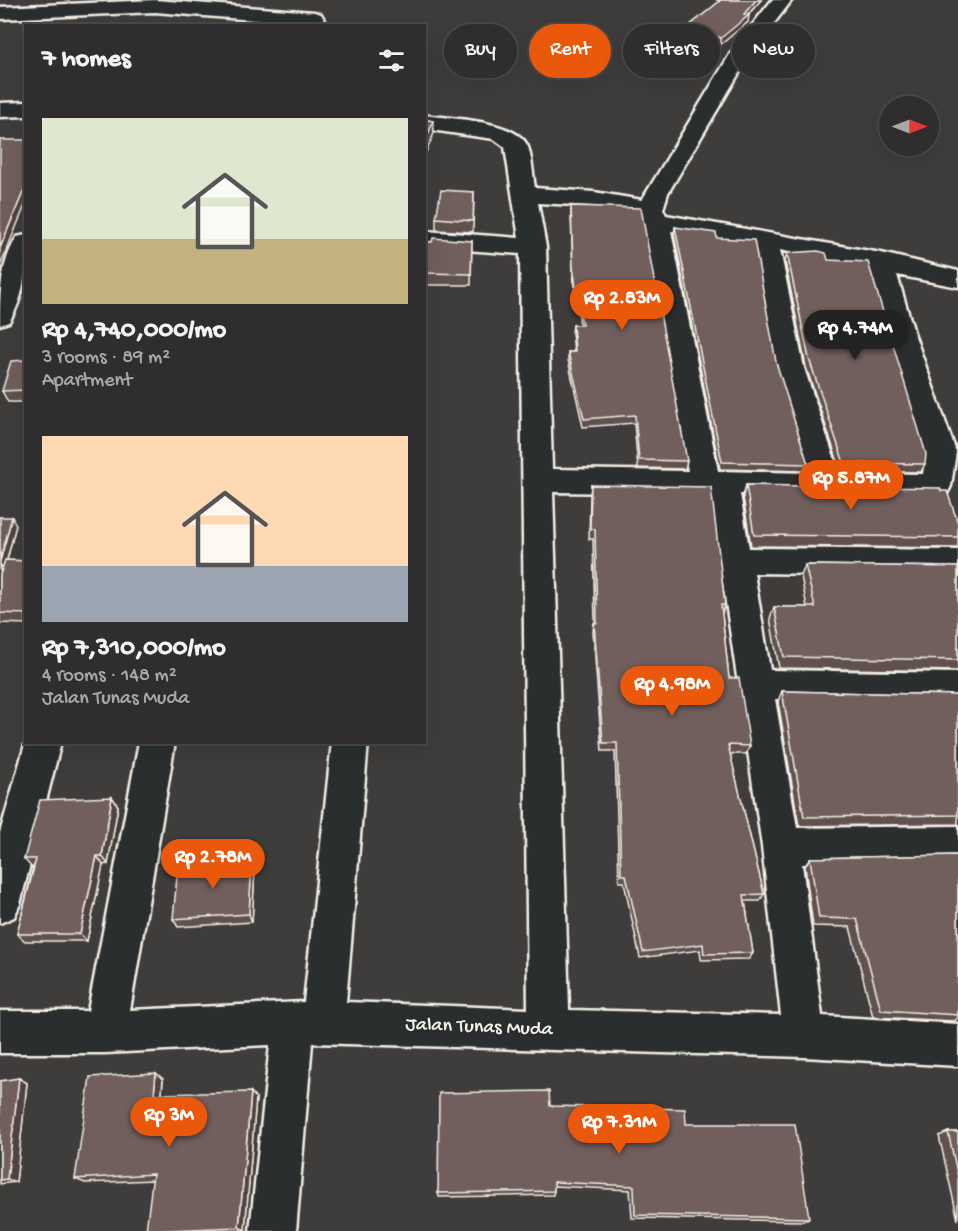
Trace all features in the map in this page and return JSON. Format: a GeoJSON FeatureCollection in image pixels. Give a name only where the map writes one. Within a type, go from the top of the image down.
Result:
{"type":"FeatureCollection","features":[{"type":"Feature","properties":{"kind":"street"},"geometry":{"type":"LineString","coordinates":[[782,0],[742,51],[656,193],[654,215],[714,482],[735,560],[781,846],[804,1036]]}},
{"type":"Feature","properties":{"kind":"street"},"geometry":{"type":"LineString","coordinates":[[0,13],[101,17],[155,6],[210,17],[314,18],[317,24]]}},
{"type":"Feature","properties":{"kind":"street"},"geometry":{"type":"LineString","coordinates":[[0,110],[24,109]]}},
{"type":"Feature","properties":{"kind":"street"},"geometry":{"type":"LineString","coordinates":[[426,122],[499,133],[508,137],[516,146],[525,195],[532,247],[549,1031]]}},
{"type":"Feature","properties":{"kind":"street"},"geometry":{"type":"LineString","coordinates":[[525,195],[594,199],[654,215],[958,279]]}},
{"type":"Feature","properties":{"kind":"street"},"geometry":{"type":"LineString","coordinates":[[426,239],[532,247]]}},
{"type":"Feature","properties":{"kind":"street"},"geometry":{"type":"LineString","coordinates":[[765,239],[790,368],[828,484]]}},
{"type":"Feature","properties":{"kind":"street"},"geometry":{"type":"LineString","coordinates":[[0,243],[24,243]]}},
{"type":"Feature","properties":{"kind":"street"},"geometry":{"type":"LineString","coordinates":[[0,315],[24,249]]}},
{"type":"Feature","properties":{"kind":"street"},"geometry":{"type":"LineString","coordinates":[[536,480],[947,488],[950,452],[901,336],[881,261]]}},
{"type":"Feature","properties":{"kind":"street"},"geometry":{"type":"LineString","coordinates":[[735,560],[958,562]]}},
{"type":"Feature","properties":{"kind":"street"},"geometry":{"type":"LineString","coordinates":[[755,684],[958,688]]}},
{"type":"Feature","properties":{"kind":"street"},"geometry":{"type":"LineString","coordinates":[[0,904],[43,744]]}},
{"type":"Feature","properties":{"kind":"street"},"geometry":{"type":"LineString","coordinates":[[105,1032],[157,744]]}},
{"type":"Feature","properties":{"kind":"street"},"geometry":{"type":"LineString","coordinates":[[273,1231],[308,1022],[350,744]]}},
{"type":"Feature","properties":{"kind":"street"},"geometry":{"type":"LineString","coordinates":[[781,846],[958,844]]}},
{"type":"Feature","properties":{"kind":"street","name":"Jalan Tunas Muda"},"geometry":{"type":"LineString","coordinates":[[0,1032],[105,1032],[308,1022],[549,1031],[804,1036],[958,1045]]}},
{"type":"Feature","properties":{"kind":"building"},"geometry":{"type":"Polygon","coordinates":[[[721,0],[756,0],[744,14],[749,15],[738,24],[732,24],[732,29],[721,38],[720,24],[692,24],[721,0]]]}},
{"type":"Feature","properties":{"kind":"building"},"geometry":{"type":"Polygon","coordinates":[[[426,119],[433,121],[426,140],[426,119]]]}},
{"type":"Feature","properties":{"kind":"building"},"geometry":{"type":"Polygon","coordinates":[[[0,140],[24,140],[24,190],[0,248],[0,140]]]}},
{"type":"Feature","properties":{"kind":"building"},"geometry":{"type":"Polygon","coordinates":[[[441,190],[474,192],[473,221],[436,218],[441,190]]]}},
{"type":"Feature","properties":{"kind":"building"},"geometry":{"type":"Polygon","coordinates":[[[571,206],[641,208],[687,461],[639,460],[635,415],[584,419],[568,352],[575,352],[573,325],[582,325],[573,267],[571,206]]]}},
{"type":"Feature","properties":{"kind":"building"},"geometry":{"type":"Polygon","coordinates":[[[675,227],[716,233],[717,238],[754,240],[776,362],[808,464],[722,462],[675,227]]]}},
{"type":"Feature","properties":{"kind":"building"},"geometry":{"type":"Polygon","coordinates":[[[433,238],[472,241],[471,274],[426,273],[426,242],[432,242],[433,238]]]}},
{"type":"Feature","properties":{"kind":"building"},"geometry":{"type":"Polygon","coordinates":[[[818,251],[826,253],[828,260],[868,262],[926,454],[925,464],[844,463],[809,359],[787,253],[818,251]]]}},
{"type":"Feature","properties":{"kind":"building"},"geometry":{"type":"Polygon","coordinates":[[[24,360],[24,390],[2,391],[11,361],[24,360]]]}},
{"type":"Feature","properties":{"kind":"building"},"geometry":{"type":"Polygon","coordinates":[[[591,485],[711,487],[725,605],[721,605],[729,678],[739,678],[750,746],[728,745],[764,894],[744,895],[753,953],[704,954],[703,944],[643,952],[626,875],[621,875],[617,743],[603,743],[594,623],[597,623],[595,529],[590,529],[591,485]]]}},
{"type":"Feature","properties":{"kind":"building"},"geometry":{"type":"Polygon","coordinates":[[[746,485],[940,488],[941,491],[947,491],[958,523],[958,537],[754,535],[746,485]]]}},
{"type":"Feature","properties":{"kind":"building"},"geometry":{"type":"Polygon","coordinates":[[[0,517],[12,517],[0,561],[0,517]]]}},
{"type":"Feature","properties":{"kind":"building"},"geometry":{"type":"Polygon","coordinates":[[[5,560],[24,561],[24,614],[0,613],[0,575],[5,560]]]}},
{"type":"Feature","properties":{"kind":"building"},"geometry":{"type":"Polygon","coordinates":[[[805,565],[958,567],[958,660],[784,657],[774,607],[815,607],[805,565]]]}},
{"type":"Feature","properties":{"kind":"building"},"geometry":{"type":"Polygon","coordinates":[[[782,691],[958,695],[958,815],[804,817],[782,691]]]}},
{"type":"Feature","properties":{"kind":"building"},"geometry":{"type":"Polygon","coordinates":[[[112,797],[102,856],[97,856],[80,934],[17,934],[36,859],[24,859],[40,800],[112,797]]]}},
{"type":"Feature","properties":{"kind":"building"},"geometry":{"type":"Polygon","coordinates":[[[958,855],[958,1015],[881,1010],[857,919],[819,918],[810,858],[958,855]]]}},
{"type":"Feature","properties":{"kind":"building"},"geometry":{"type":"Polygon","coordinates":[[[252,861],[249,914],[173,919],[178,866],[252,861]]]}},
{"type":"Feature","properties":{"kind":"building"},"geometry":{"type":"Polygon","coordinates":[[[156,1073],[154,1094],[251,1092],[239,1227],[146,1231],[153,1174],[75,1179],[90,1077],[156,1073]]]}},
{"type":"Feature","properties":{"kind":"building"},"geometry":{"type":"Polygon","coordinates":[[[19,1078],[7,1179],[0,1180],[0,1081],[19,1078]]]}},
{"type":"Feature","properties":{"kind":"building"},"geometry":{"type":"Polygon","coordinates":[[[549,1091],[550,1106],[685,1109],[686,1124],[795,1124],[809,1218],[635,1215],[634,1186],[554,1182],[554,1191],[438,1193],[439,1093],[549,1091]]]}},
{"type":"Feature","properties":{"kind":"building"},"geometry":{"type":"Polygon","coordinates":[[[948,1132],[958,1132],[958,1177],[948,1132]]]}}]}
